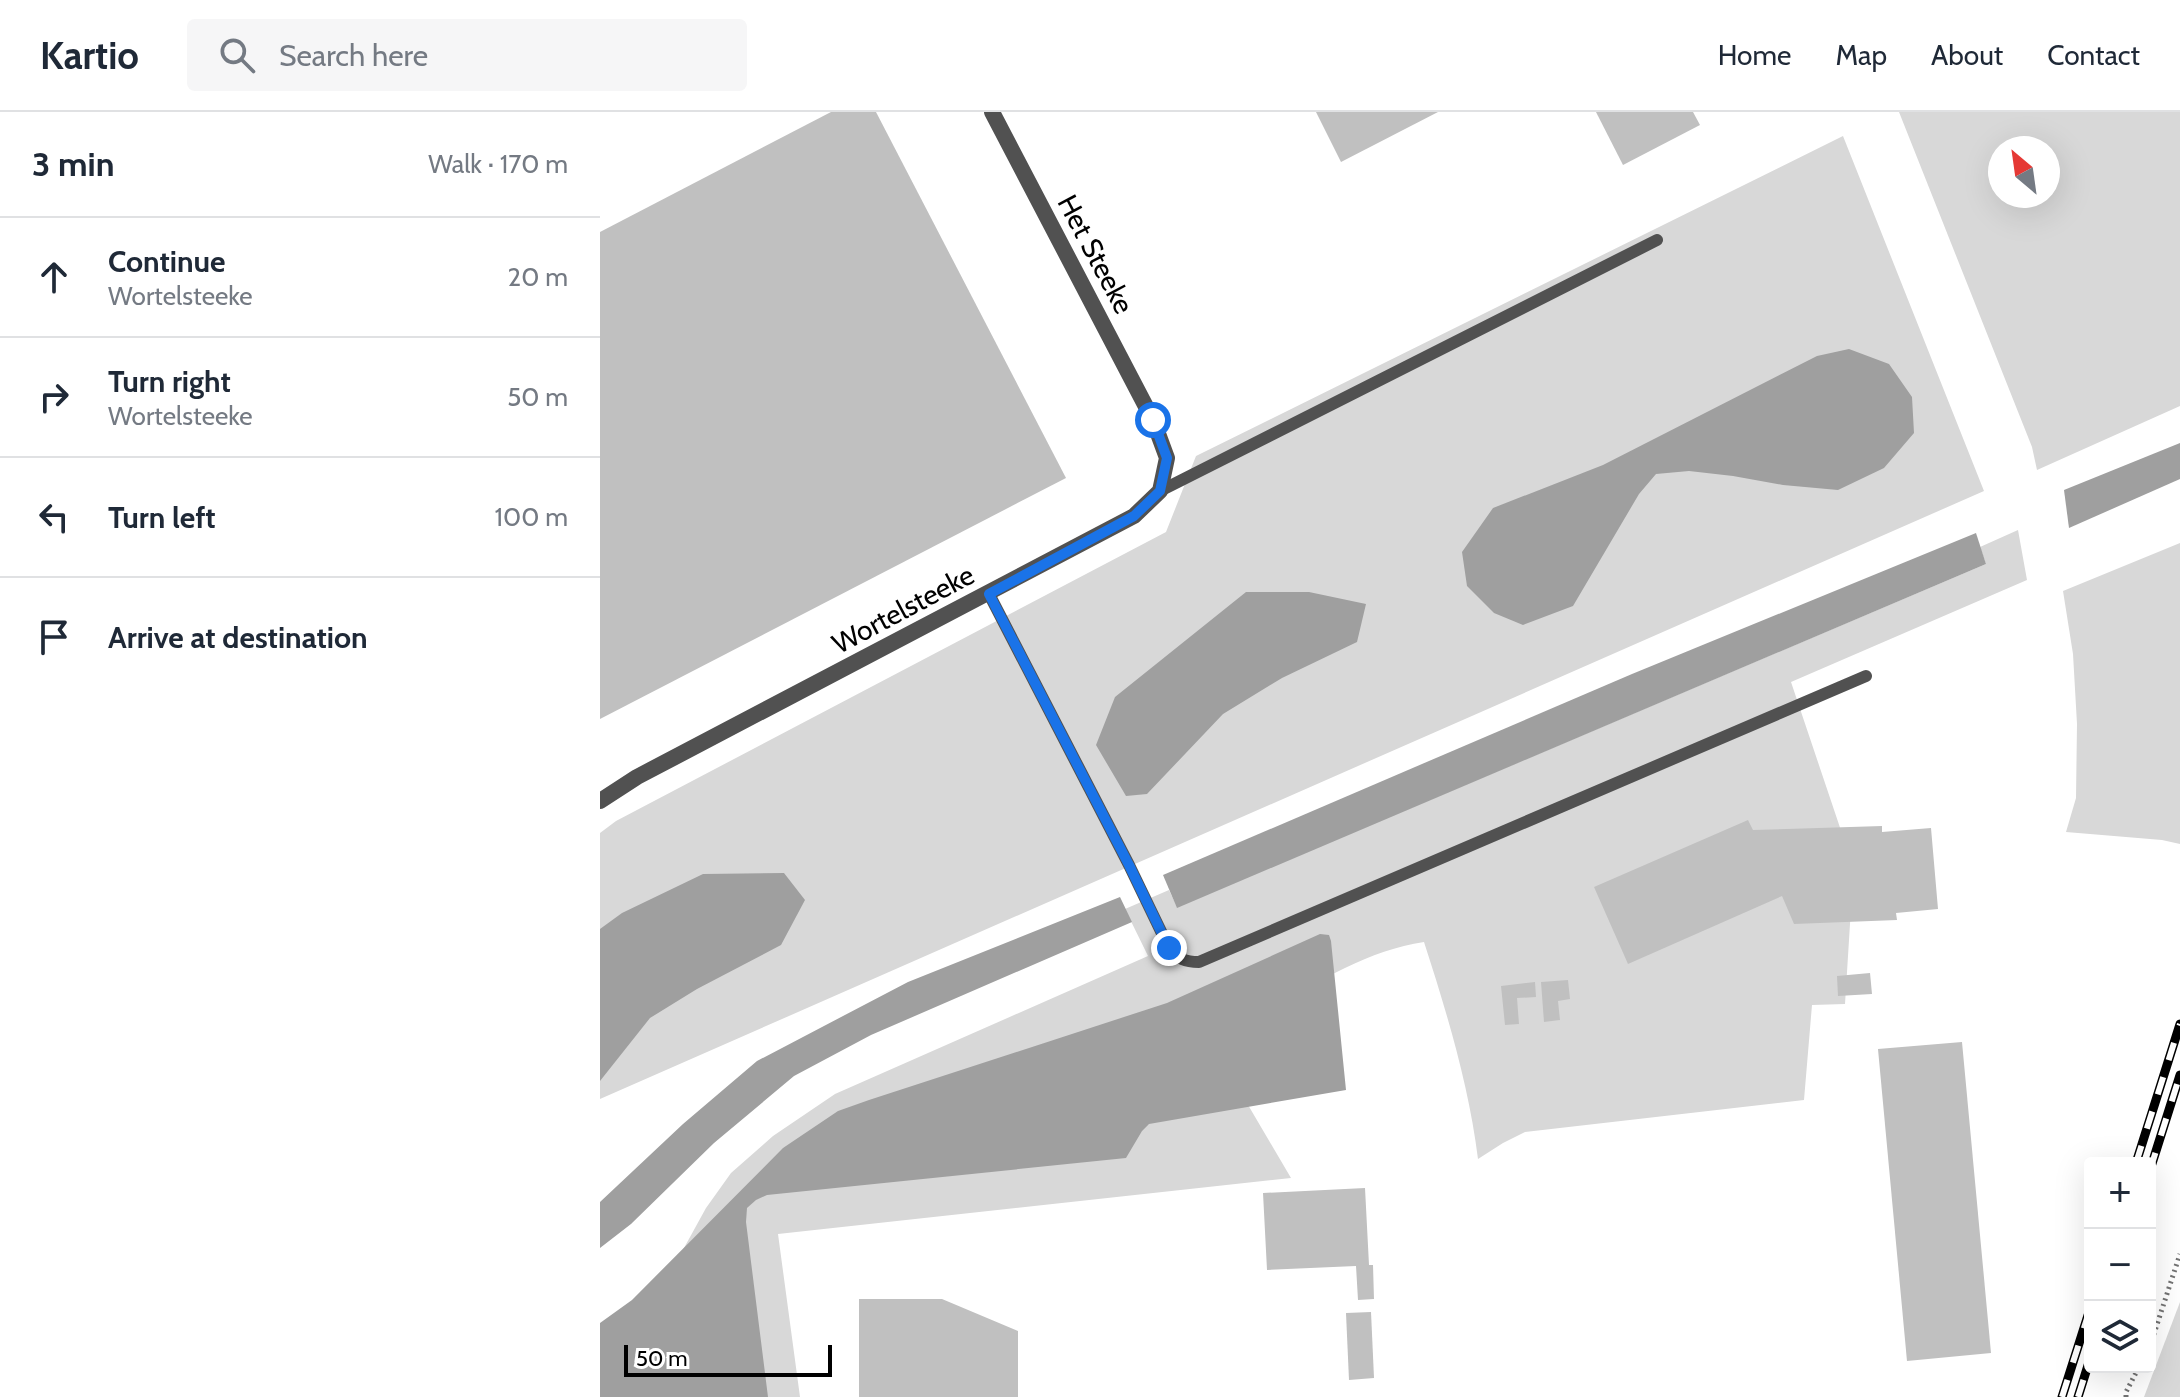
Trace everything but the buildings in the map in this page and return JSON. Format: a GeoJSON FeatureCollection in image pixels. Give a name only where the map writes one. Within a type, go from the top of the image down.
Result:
{"type":"FeatureCollection","features":[{"type":"Feature","properties":{"kind":"street","name":"Het Steeke"},"geometry":{"type":"LineString","coordinates":[[992,112],[1153,420],[1167,458],[1160,491]]}},
{"type":"Feature","properties":{"kind":"street","name":"Wortelsteeke"},"geometry":{"type":"LineString","coordinates":[[600,801],[637,777],[1134,516],[1160,491]]}},
{"type":"Feature","properties":{"kind":"lane"},"geometry":{"type":"LineString","coordinates":[[1160,491],[1657,240]]}},
{"type":"Feature","properties":{"kind":"lane"},"geometry":{"type":"LineString","coordinates":[[989,594],[1169,948],[1177,958],[1187,962],[1199,962],[1866,676]]}},
{"type":"Feature","properties":{"kind":"path"},"geometry":{"type":"LineString","coordinates":[[2156,1328],[2180,1254]]}},
{"type":"Feature","properties":{"kind":"path"},"geometry":{"type":"LineString","coordinates":[[2126,1397],[2136,1373]]}},
{"type":"Feature","properties":{"kind":"shaded area"},"geometry":{"type":"Polygon","coordinates":[[[1899,112],[2180,112],[2180,406],[2037,470],[2032,447],[1899,112]]]}},
{"type":"Feature","properties":{"kind":"shaded area"},"geometry":{"type":"Polygon","coordinates":[[[1843,136],[1984,491],[600,1099],[600,833],[616,821],[1166,532],[1196,456],[1843,136]]]}},
{"type":"Feature","properties":{"kind":"shaded area"},"geometry":{"type":"Polygon","coordinates":[[[1849,349],[1889,364],[1912,397],[1914,433],[1884,468],[1838,490],[1689,471],[1656,474],[1639,494],[1573,606],[1523,625],[1494,613],[1467,586],[1462,552],[1493,508],[1603,465],[1817,356],[1849,349]]]}},
{"type":"Feature","properties":{"kind":"shaded area"},"geometry":{"type":"Polygon","coordinates":[[[2180,443],[2180,479],[2069,528],[2064,490],[2180,443]]]}},
{"type":"Feature","properties":{"kind":"shaded area"},"geometry":{"type":"Polygon","coordinates":[[[2018,530],[2027,580],[1791,682],[1861,890],[1852,892],[1845,1004],[1812,1005],[1804,1100],[1525,1132],[1478,1159],[1456,1050],[1424,942],[1396,948],[1315,984],[1214,1047],[1291,1178],[778,1234],[800,1397],[600,1397],[600,1387],[657,1297],[706,1208],[731,1173],[773,1136],[835,1094],[1148,956],[1125,909],[1169,890],[1177,907],[1986,564],[1980,547],[2018,530]]]}},
{"type":"Feature","properties":{"kind":"shaded area"},"geometry":{"type":"Polygon","coordinates":[[[1976,533],[1986,564],[1177,908],[1163,875],[1632,674],[1976,533]]]}},
{"type":"Feature","properties":{"kind":"shaded area"},"geometry":{"type":"Polygon","coordinates":[[[2180,543],[2180,844],[2066,832],[2076,798],[2077,724],[2073,654],[2063,591],[2180,543]]]}},
{"type":"Feature","properties":{"kind":"shaded area"},"geometry":{"type":"Polygon","coordinates":[[[1246,592],[1309,592],[1366,604],[1357,642],[1282,678],[1223,714],[1147,794],[1126,796],[1096,745],[1115,697],[1246,592]]]}},
{"type":"Feature","properties":{"kind":"shaded area"},"geometry":{"type":"Polygon","coordinates":[[[784,873],[805,900],[781,945],[697,989],[650,1018],[600,1081],[600,929],[622,913],[703,874],[784,873]]]}},
{"type":"Feature","properties":{"kind":"shaded area"},"geometry":{"type":"Polygon","coordinates":[[[1120,897],[1132,922],[871,1035],[794,1076],[714,1143],[631,1224],[600,1248],[600,1202],[683,1124],[757,1061],[908,982],[1120,897]]]}},
{"type":"Feature","properties":{"kind":"shaded area"},"geometry":{"type":"Polygon","coordinates":[[[1320,934],[1329,935],[1331,941],[1346,1090],[1149,1124],[1126,1158],[767,1195],[747,1208],[746,1222],[768,1397],[600,1397],[600,1323],[632,1300],[783,1148],[838,1111],[1167,1003],[1320,934]]]}},
{"type":"Feature","properties":{"kind":"shaded area"},"geometry":{"type":"Polygon","coordinates":[[[2180,1302],[2180,1397],[2144,1397],[2153,1373],[2156,1373],[2156,1365],[2180,1302]]]}},
{"type":"Feature","properties":{"kind":"railway"},"geometry":{"type":"LineString","coordinates":[[2138,1157],[2180,1024]]}},
{"type":"Feature","properties":{"kind":"railway"},"geometry":{"type":"LineString","coordinates":[[2154,1157],[2180,1075]]}},
{"type":"Feature","properties":{"kind":"railway"},"geometry":{"type":"LineString","coordinates":[[2062,1397],[2084,1328]]}},
{"type":"Feature","properties":{"kind":"railway"},"geometry":{"type":"LineString","coordinates":[[2078,1397],[2086,1373]]}},
{"type":"Feature","properties":{"kind":"route"},"geometry":{"type":"LineString","coordinates":[[1153,420],[1167,458],[1160,491],[1134,516],[989,594],[1169,948]]}}]}
